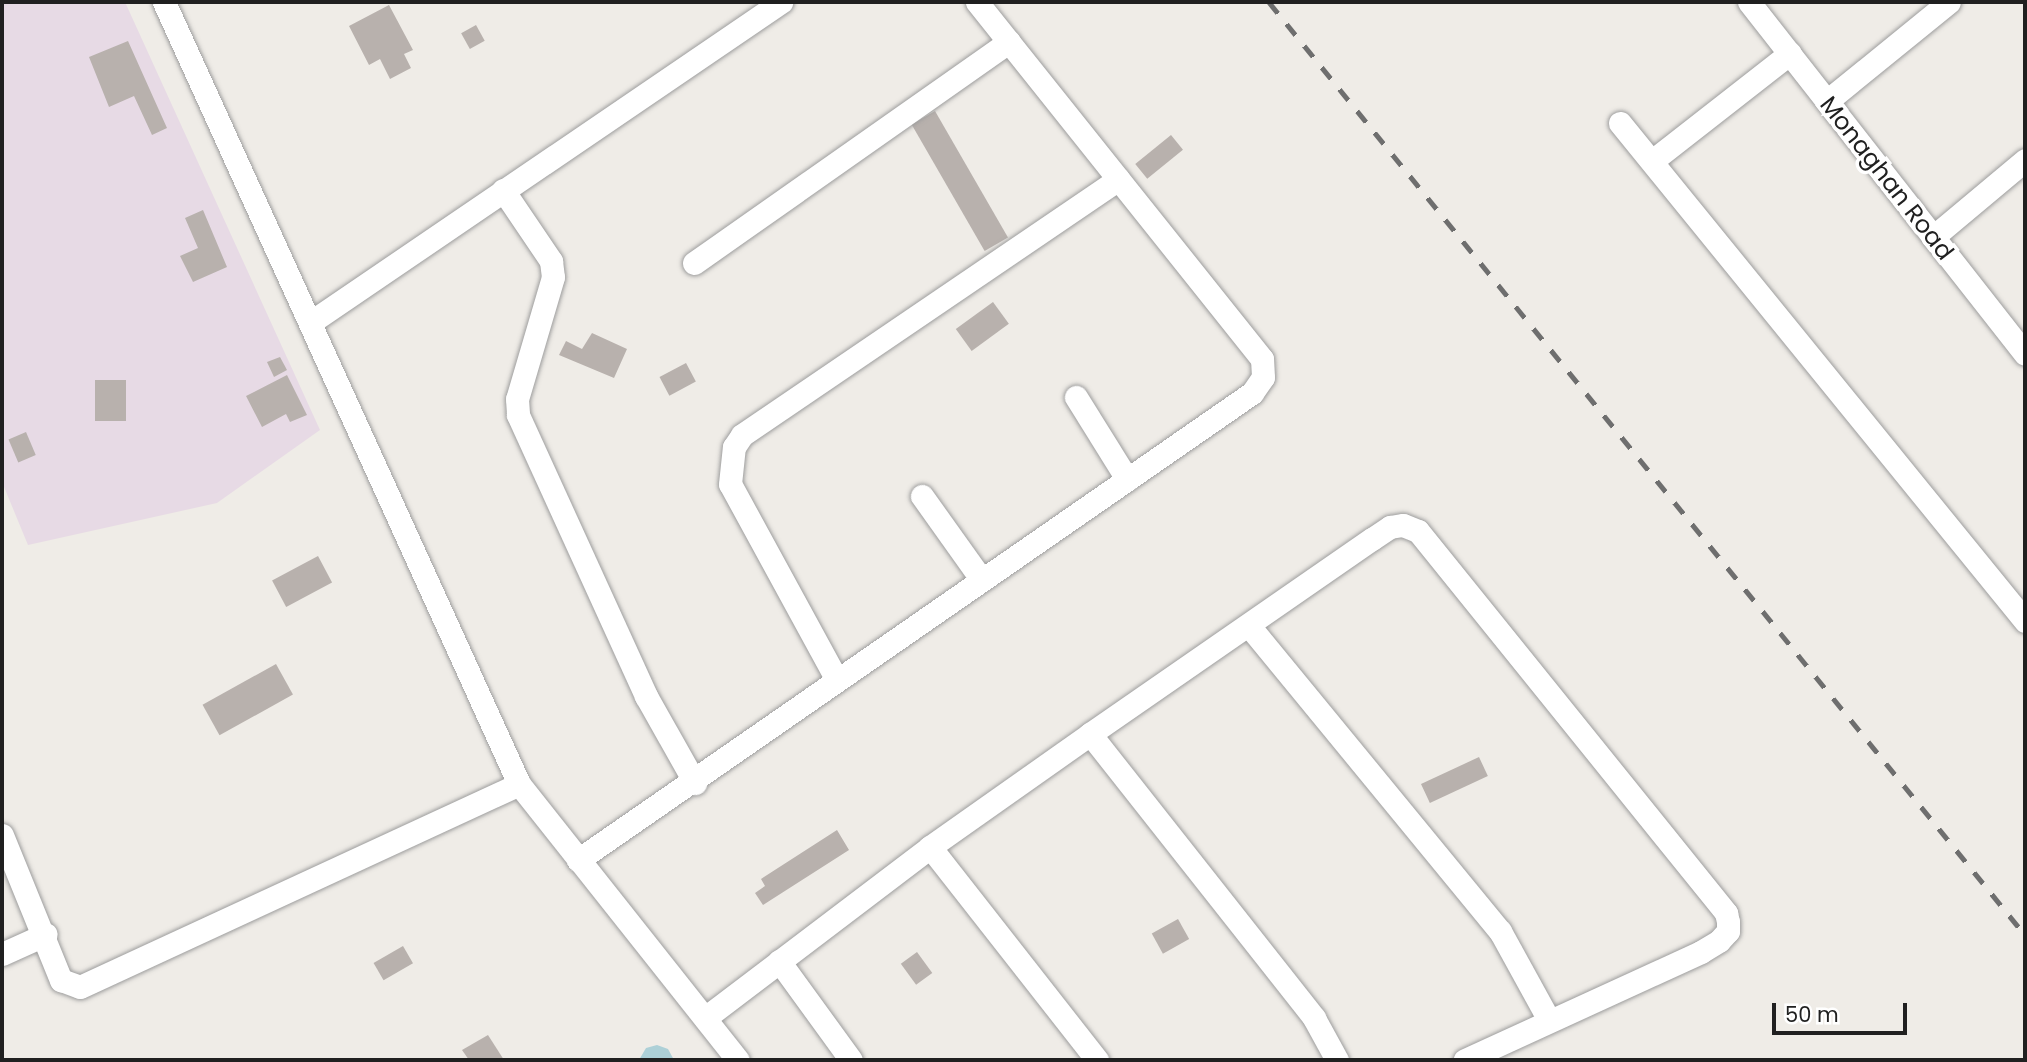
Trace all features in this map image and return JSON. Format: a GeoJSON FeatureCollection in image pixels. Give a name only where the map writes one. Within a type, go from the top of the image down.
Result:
{"type":"FeatureCollection","features":[{"type":"Feature","properties":{"kind":"street"},"geometry":{"type":"LineString","coordinates":[[164,2],[519,785],[738,1060]]}},
{"type":"Feature","properties":{"kind":"street"},"geometry":{"type":"LineString","coordinates":[[311,323],[781,2]]}},
{"type":"Feature","properties":{"kind":"street"},"geometry":{"type":"LineString","coordinates":[[578,860],[695,783],[837,680],[1252,393],[1264,368],[1262,359],[977,2]]}},
{"type":"Feature","properties":{"kind":"street","name":"Monaghan Road"},"geometry":{"type":"LineString","coordinates":[[1749,2],[2025,354]]}},
{"type":"Feature","properties":{"kind":"street"},"geometry":{"type":"LineString","coordinates":[[1827,102],[1949,2]]}},
{"type":"Feature","properties":{"kind":"street"},"geometry":{"type":"LineString","coordinates":[[694,263],[1009,42]]}},
{"type":"Feature","properties":{"kind":"street"},"geometry":{"type":"LineString","coordinates":[[1652,161],[1790,53]]}},
{"type":"Feature","properties":{"kind":"street"},"geometry":{"type":"LineString","coordinates":[[1620,123],[2025,621]]}},
{"type":"Feature","properties":{"kind":"street"},"geometry":{"type":"LineString","coordinates":[[1933,237],[2025,160]]}},
{"type":"Feature","properties":{"kind":"street"},"geometry":{"type":"LineString","coordinates":[[837,680],[730,484],[734,447],[742,435],[1118,178]]}},
{"type":"Feature","properties":{"kind":"street"},"geometry":{"type":"LineString","coordinates":[[503,190],[551,261],[553,277],[517,399],[518,415],[646,696],[695,783]]}},
{"type":"Feature","properties":{"kind":"street"},"geometry":{"type":"LineString","coordinates":[[1076,397],[1127,479]]}},
{"type":"Feature","properties":{"kind":"street"},"geometry":{"type":"LineString","coordinates":[[922,496],[982,580]]}},
{"type":"Feature","properties":{"kind":"street"},"geometry":{"type":"LineString","coordinates":[[705,1018],[930,847],[1090,734],[1250,627],[1390,527],[1418,531],[1726,913],[1728,931],[1719,942],[1465,1060]]}},
{"type":"Feature","properties":{"kind":"street"},"geometry":{"type":"LineString","coordinates":[[1250,627],[1500,932],[1549,1020]]}},
{"type":"Feature","properties":{"kind":"street"},"geometry":{"type":"LineString","coordinates":[[1090,734],[1314,1018],[1337,1060]]}},
{"type":"Feature","properties":{"kind":"street"},"geometry":{"type":"LineString","coordinates":[[2,835],[46,934],[61,980],[80,987],[519,785]]}},
{"type":"Feature","properties":{"kind":"street"},"geometry":{"type":"LineString","coordinates":[[930,847],[1097,1060]]}},
{"type":"Feature","properties":{"kind":"street"},"geometry":{"type":"LineString","coordinates":[[2,954],[46,934]]}},
{"type":"Feature","properties":{"kind":"street"},"geometry":{"type":"LineString","coordinates":[[779,961],[850,1060]]}},
{"type":"Feature","properties":{"kind":"shaded area"},"geometry":{"type":"Polygon","coordinates":[[[2,2],[125,2],[320,430],[217,503],[28,545],[2,482],[2,2]]]}},
{"type":"Feature","properties":{"kind":"water"},"geometry":{"type":"Polygon","coordinates":[[[657,1045],[668,1049],[674,1060],[639,1060],[646,1048],[657,1045]]]}},
{"type":"Feature","properties":{"kind":"building"},"geometry":{"type":"Polygon","coordinates":[[[389,5],[413,50],[404,54],[411,68],[390,79],[380,59],[369,65],[349,26],[389,5]]]}},
{"type":"Feature","properties":{"kind":"building"},"geometry":{"type":"Polygon","coordinates":[[[476,25],[485,41],[470,49],[461,33],[476,25]]]}},
{"type":"Feature","properties":{"kind":"building"},"geometry":{"type":"Polygon","coordinates":[[[128,41],[167,128],[152,135],[134,96],[109,107],[89,57],[128,41]]]}},
{"type":"Feature","properties":{"kind":"building"},"geometry":{"type":"Polygon","coordinates":[[[935,111],[1008,237],[985,251],[912,124],[935,111]]]}},
{"type":"Feature","properties":{"kind":"building"},"geometry":{"type":"Polygon","coordinates":[[[1171,135],[1183,150],[1147,179],[1135,164],[1171,135]]]}},
{"type":"Feature","properties":{"kind":"building"},"geometry":{"type":"Polygon","coordinates":[[[203,210],[227,267],[193,282],[180,256],[198,248],[185,218],[203,210]]]}},
{"type":"Feature","properties":{"kind":"building"},"geometry":{"type":"Polygon","coordinates":[[[993,302],[1009,324],[972,351],[956,329],[993,302]]]}},
{"type":"Feature","properties":{"kind":"building"},"geometry":{"type":"Polygon","coordinates":[[[592,333],[627,349],[614,378],[559,355],[566,341],[582,349],[592,333]]]}},
{"type":"Feature","properties":{"kind":"building"},"geometry":{"type":"Polygon","coordinates":[[[280,357],[287,370],[274,377],[267,362],[280,357]]]}},
{"type":"Feature","properties":{"kind":"building"},"geometry":{"type":"Polygon","coordinates":[[[686,363],[696,382],[669,396],[660,377],[686,363]]]}},
{"type":"Feature","properties":{"kind":"building"},"geometry":{"type":"Polygon","coordinates":[[[287,375],[307,415],[290,422],[286,414],[262,427],[246,396],[287,375]]]}},
{"type":"Feature","properties":{"kind":"building"},"geometry":{"type":"Polygon","coordinates":[[[95,380],[126,380],[126,421],[95,421],[95,380]]]}},
{"type":"Feature","properties":{"kind":"building"},"geometry":{"type":"Polygon","coordinates":[[[26,432],[36,455],[18,462],[9,439],[26,432]]]}},
{"type":"Feature","properties":{"kind":"building"},"geometry":{"type":"Polygon","coordinates":[[[318,556],[332,582],[286,607],[272,580],[318,556]]]}},
{"type":"Feature","properties":{"kind":"building"},"geometry":{"type":"Polygon","coordinates":[[[276,664],[293,695],[220,735],[203,705],[276,664]]]}},
{"type":"Feature","properties":{"kind":"building"},"geometry":{"type":"Polygon","coordinates":[[[1479,757],[1488,776],[1430,803],[1421,784],[1479,757]]]}},
{"type":"Feature","properties":{"kind":"building"},"geometry":{"type":"Polygon","coordinates":[[[837,830],[849,850],[763,905],[755,893],[765,886],[761,879],[837,830]]]}},
{"type":"Feature","properties":{"kind":"building"},"geometry":{"type":"Polygon","coordinates":[[[1178,919],[1189,939],[1163,954],[1152,934],[1178,919]]]}},
{"type":"Feature","properties":{"kind":"building"},"geometry":{"type":"Polygon","coordinates":[[[403,946],[413,963],[384,980],[374,963],[403,946]]]}},
{"type":"Feature","properties":{"kind":"building"},"geometry":{"type":"Polygon","coordinates":[[[917,952],[932,973],[916,985],[901,964],[917,952]]]}},
{"type":"Feature","properties":{"kind":"building"},"geometry":{"type":"Polygon","coordinates":[[[488,1035],[504,1060],[469,1060],[462,1050],[488,1035]]]}},
{"type":"Feature","properties":{"kind":"railway"},"geometry":{"type":"LineString","coordinates":[[1269,2],[2025,935]]}}]}
